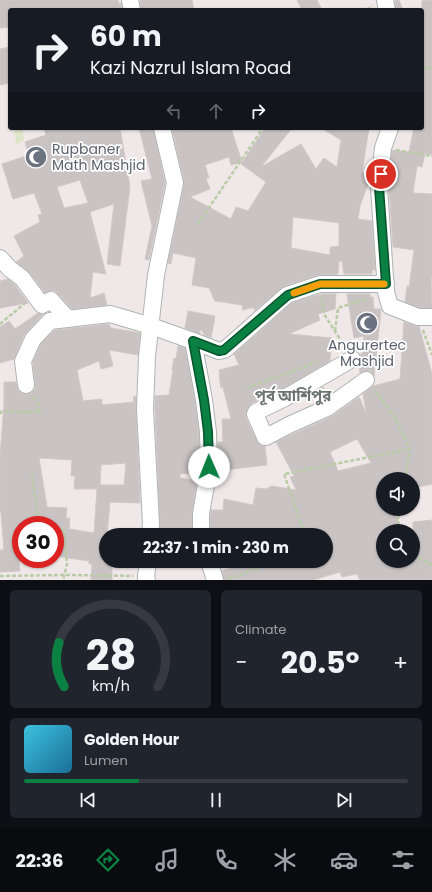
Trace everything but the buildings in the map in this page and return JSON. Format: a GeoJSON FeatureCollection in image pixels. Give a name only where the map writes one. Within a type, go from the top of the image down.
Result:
{"type":"FeatureCollection","features":[{"type":"Feature","properties":{"kind":"street"},"geometry":{"type":"LineString","coordinates":[[151,528],[145,408],[147,356],[156,275],[175,183],[162,130]]}},
{"type":"Feature","properties":{"kind":"street"},"geometry":{"type":"LineString","coordinates":[[389,130],[383,148],[379,187],[386,288],[390,306],[425,317]]}},
{"type":"Feature","properties":{"kind":"street"},"geometry":{"type":"LineString","coordinates":[[0,258],[10,269],[22,278],[42,305],[51,300],[68,319]]}},
{"type":"Feature","properties":{"kind":"street"},"geometry":{"type":"LineString","coordinates":[[26,385],[23,361],[33,339],[50,321],[110,314],[151,326],[219,351],[224,350],[288,295],[320,284],[386,288]]}},
{"type":"Feature","properties":{"kind":"street"},"geometry":{"type":"LineString","coordinates":[[193,341],[204,400],[208,432],[209,467],[201,514],[202,528]]}},
{"type":"Feature","properties":{"kind":"street"},"geometry":{"type":"LineString","coordinates":[[350,354],[283,399],[256,412],[255,414],[265,437],[327,408],[366,380]]}},
{"type":"Feature","properties":{"kind":"street"},"geometry":{"type":"LineString","coordinates":[[211,568],[215,580]]}},
{"type":"Feature","properties":{"kind":"path"},"geometry":{"type":"LineString","coordinates":[[198,224],[262,130]]}},
{"type":"Feature","properties":{"kind":"path"},"geometry":{"type":"LineString","coordinates":[[383,148],[432,156]]}},
{"type":"Feature","properties":{"kind":"path"},"geometry":{"type":"LineString","coordinates":[[350,354],[335,332],[338,308],[386,288]]}},
{"type":"Feature","properties":{"kind":"path"},"geometry":{"type":"LineString","coordinates":[[0,324],[34,295]]}},
{"type":"Feature","properties":{"kind":"path"},"geometry":{"type":"LineString","coordinates":[[425,317],[432,355]]}},
{"type":"Feature","properties":{"kind":"path"},"geometry":{"type":"LineString","coordinates":[[247,388],[318,361]]}},
{"type":"Feature","properties":{"kind":"path"},"geometry":{"type":"LineString","coordinates":[[0,414],[2,411],[40,412],[36,401],[26,385]]}},
{"type":"Feature","properties":{"kind":"path"},"geometry":{"type":"LineString","coordinates":[[303,528],[284,474],[410,449],[406,472]]}},
{"type":"Feature","properties":{"kind":"path"},"geometry":{"type":"LineString","coordinates":[[32,476],[38,516]]}},
{"type":"Feature","properties":{"kind":"path"},"geometry":{"type":"LineString","coordinates":[[63,580],[67,564],[64,530]]}},
{"type":"Feature","properties":{"kind":"path"},"geometry":{"type":"LineString","coordinates":[[420,559],[432,565]]}},
{"type":"Feature","properties":{"kind":"path"},"geometry":{"type":"LineString","coordinates":[[226,580],[258,568]]}},
{"type":"Feature","properties":{"kind":"path"},"geometry":{"type":"LineString","coordinates":[[0,576],[147,573]]}},
{"type":"Feature","properties":{"kind":"green space"},"geometry":{"type":"Polygon","coordinates":[[[14,130],[22,130],[24,140],[16,145],[14,130]]]}},
{"type":"Feature","properties":{"kind":"slow traffic"},"geometry":{"type":"LineString","coordinates":[[294,293],[320,284],[384,284]]}},
{"type":"Feature","properties":{"kind":"place","name":"Rupbaner Math Mashjid"},"geometry":{"type":"Point","coordinates":[36,157]}},
{"type":"Feature","properties":{"kind":"place","name":"Angurertec Mashjid"},"geometry":{"type":"Point","coordinates":[367,323]}},
{"type":"Feature","properties":{"kind":"district","name":"পূর্ব আর্শিপুর"},"geometry":{"type":"Point","coordinates":[293,395]}},
{"type":"Feature","properties":{"kind":"route"},"geometry":{"type":"LineString","coordinates":[[209,467],[208,432],[204,400],[198,375],[193,341],[219,351],[224,350],[288,295],[320,284],[386,284],[379,187],[381,174]]}}]}
